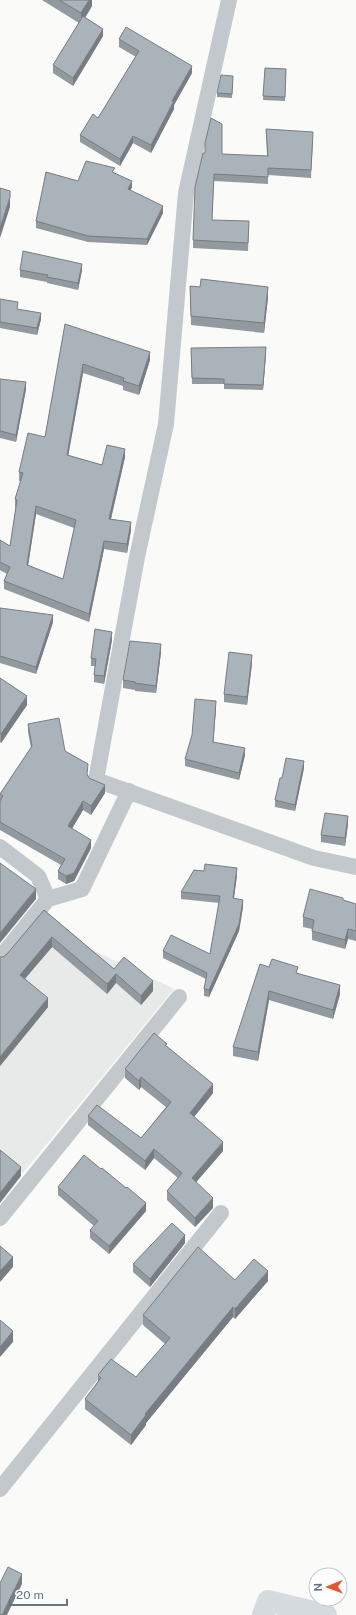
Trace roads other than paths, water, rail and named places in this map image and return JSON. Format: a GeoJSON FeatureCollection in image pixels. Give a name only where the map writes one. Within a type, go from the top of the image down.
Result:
{"type":"FeatureCollection","features":[{"type":"Feature","properties":{"kind":"street"},"geometry":{"type":"LineString","coordinates":[[229,0],[186,193],[166,424],[137,557],[96,780],[314,858],[356,867]]}},
{"type":"Feature","properties":{"kind":"street"},"geometry":{"type":"LineString","coordinates":[[0,958],[48,899],[82,889],[129,791]]}},
{"type":"Feature","properties":{"kind":"street"},"geometry":{"type":"LineString","coordinates":[[0,847],[38,876],[48,899]]}},
{"type":"Feature","properties":{"kind":"street"},"geometry":{"type":"LineString","coordinates":[[0,1218],[179,997]]}},
{"type":"Feature","properties":{"kind":"street"},"geometry":{"type":"LineString","coordinates":[[0,1489],[221,1213]]}},
{"type":"Feature","properties":{"kind":"street"},"geometry":{"type":"LineString","coordinates":[[263,1615],[268,1601],[326,1615]]}}]}
